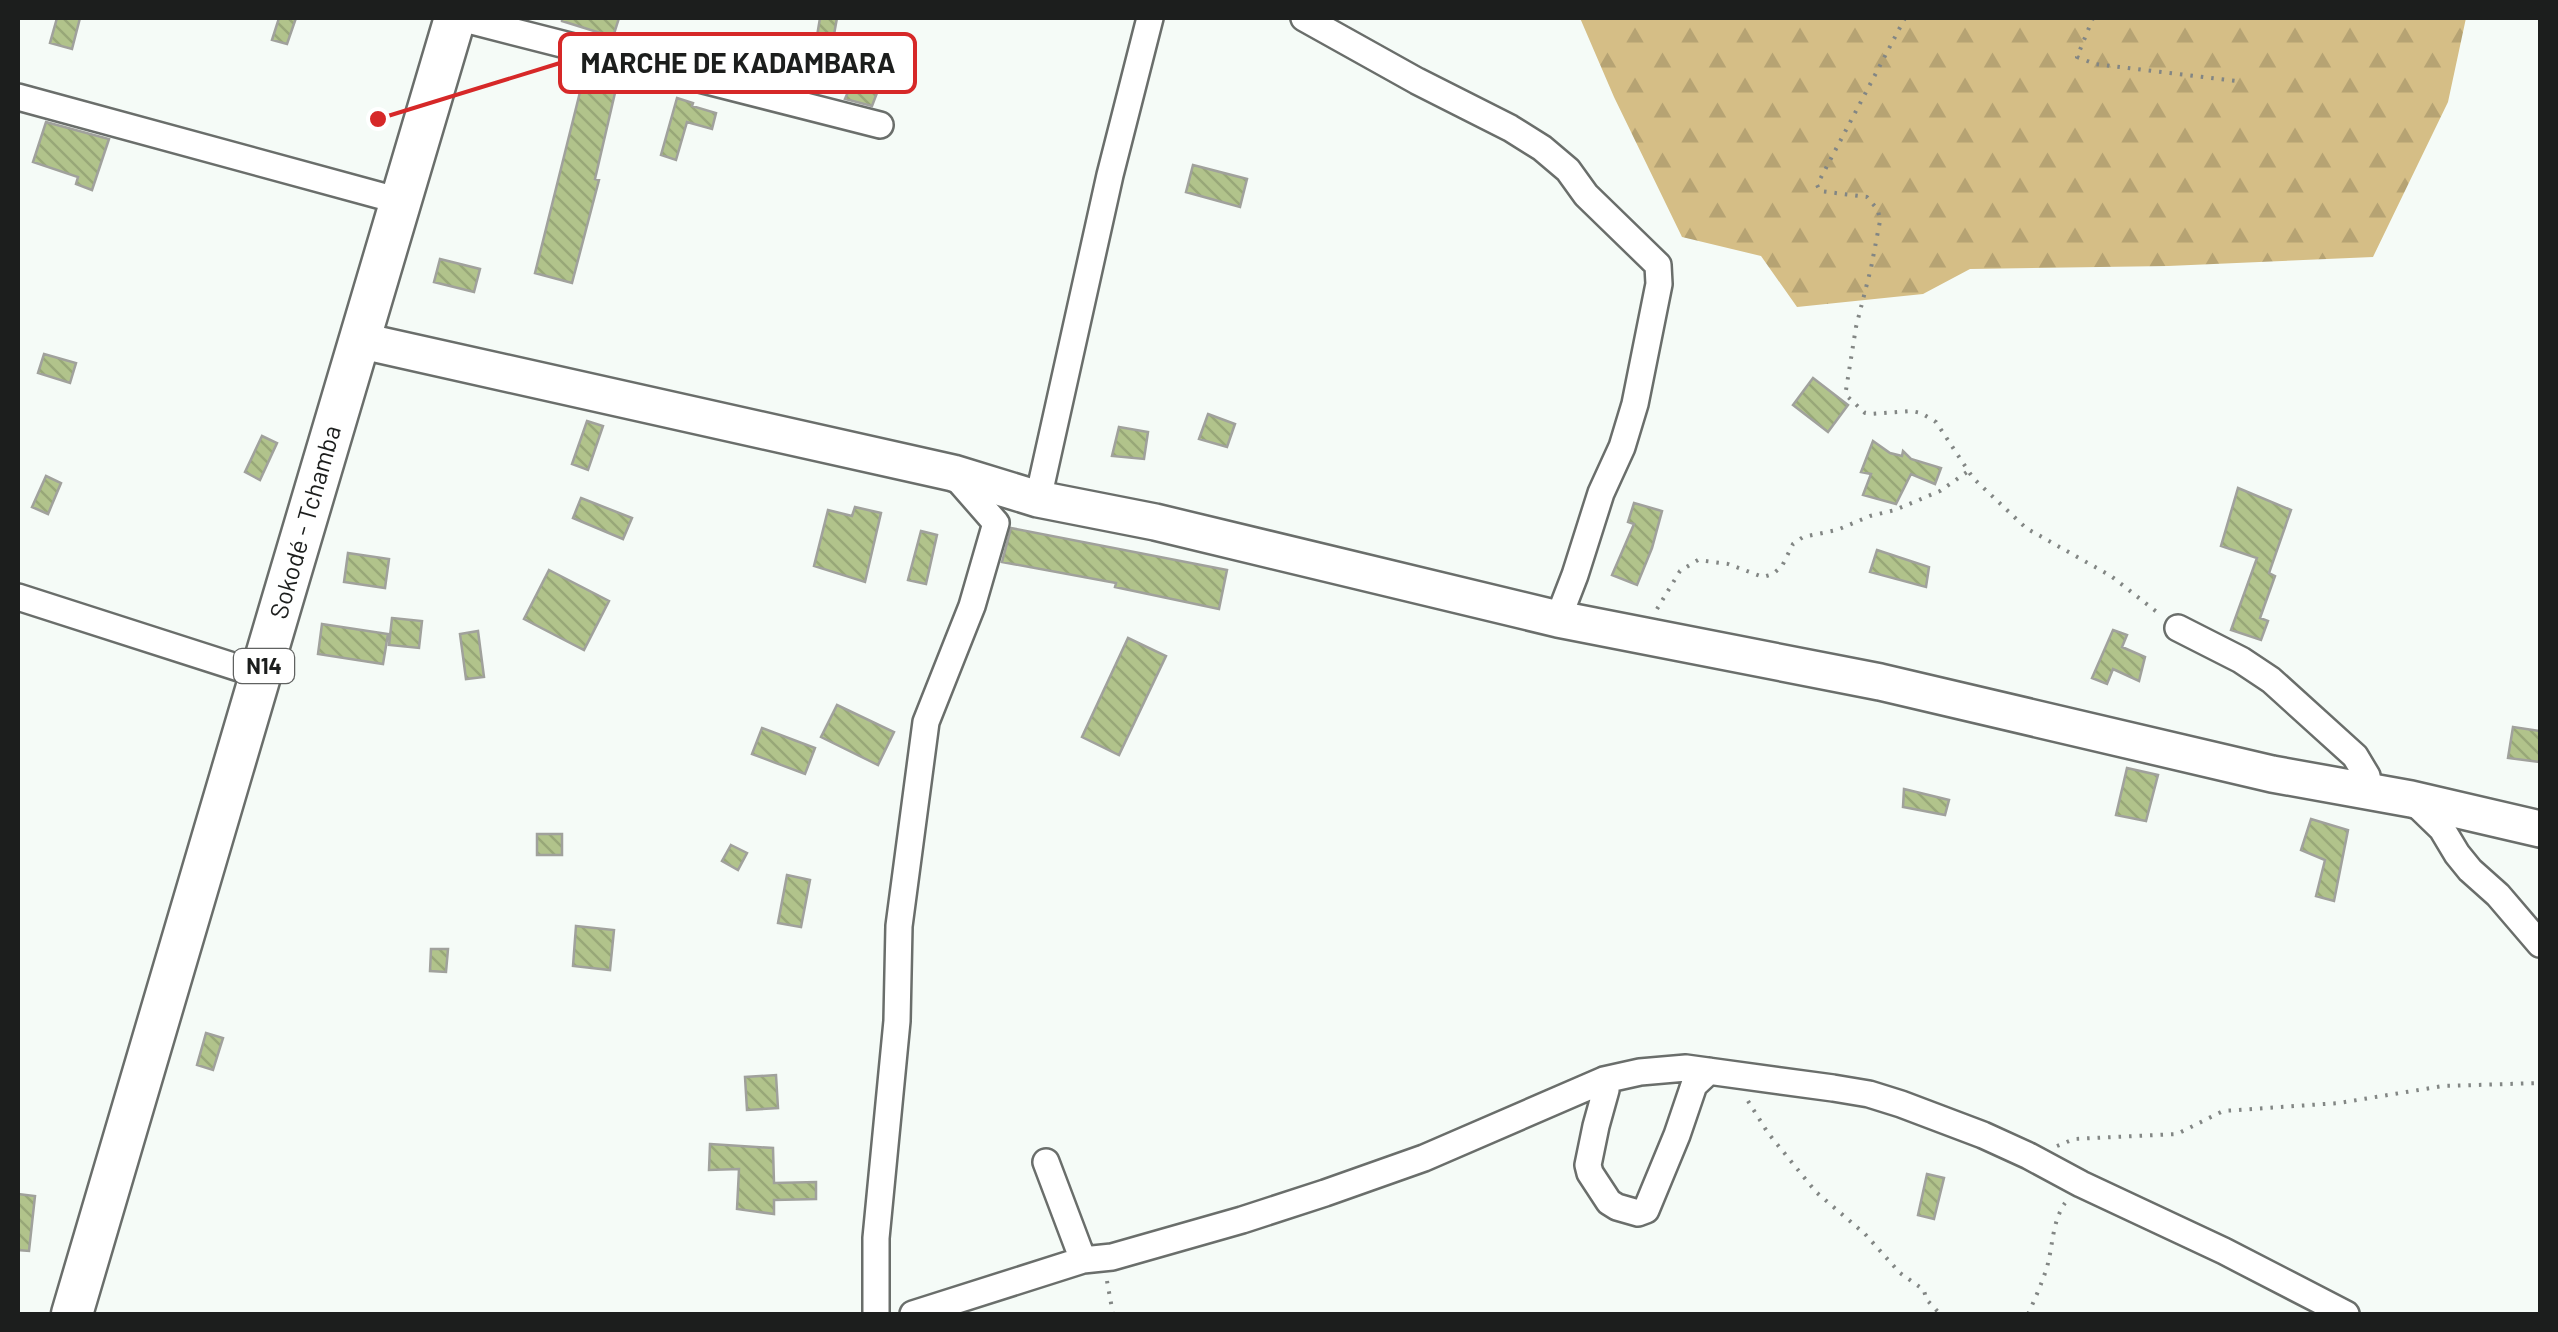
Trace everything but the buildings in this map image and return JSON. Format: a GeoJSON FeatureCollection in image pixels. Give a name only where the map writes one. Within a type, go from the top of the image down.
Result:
{"type":"FeatureCollection","features":[{"type":"Feature","properties":{"kind":"main road","name":"Sokodé - Tchamba"},"geometry":{"type":"LineString","coordinates":[[72,1314],[358,340],[458,18]]}},
{"type":"Feature","properties":{"kind":"main road"},"geometry":{"type":"LineString","coordinates":[[358,340],[953,473],[1038,499],[1155,522],[1558,618],[1880,682],[2272,774],[2411,799],[2540,829]]}},
{"type":"Feature","properties":{"kind":"street"},"geometry":{"type":"LineString","coordinates":[[458,18],[880,124]]}},
{"type":"Feature","properties":{"kind":"street"},"geometry":{"type":"LineString","coordinates":[[1038,499],[1110,175],[1150,18]]}},
{"type":"Feature","properties":{"kind":"street"},"geometry":{"type":"LineString","coordinates":[[1304,18],[1542,148],[1658,264],[1659,284],[1636,404],[1558,618]]}},
{"type":"Feature","properties":{"kind":"street"},"geometry":{"type":"LineString","coordinates":[[18,97],[400,200]]}},
{"type":"Feature","properties":{"kind":"street"},"geometry":{"type":"LineString","coordinates":[[876,1314],[876,1238],[898,1021],[899,926],[926,722],[972,606],[996,523],[953,473]]}},
{"type":"Feature","properties":{"kind":"street"},"geometry":{"type":"LineString","coordinates":[[18,596],[261,675]]}},
{"type":"Feature","properties":{"kind":"street"},"geometry":{"type":"LineString","coordinates":[[2178,628],[2271,680],[2355,756],[2368,776],[2370,792]]}},
{"type":"Feature","properties":{"kind":"street"},"geometry":{"type":"LineString","coordinates":[[2411,799],[2442,829],[2470,870],[2498,895],[2540,944]]}},
{"type":"Feature","properties":{"kind":"street"},"geometry":{"type":"LineString","coordinates":[[913,1314],[1084,1260],[1112,1258],[1242,1220],[1407,1164],[1604,1080],[1686,1068],[1869,1094],[1983,1135],[2346,1314]]}},
{"type":"Feature","properties":{"kind":"street"},"geometry":{"type":"LineString","coordinates":[[1604,1080],[1606,1090],[1588,1165],[1590,1173],[1609,1202],[1638,1213],[1646,1210],[1694,1086],[1720,1073]]}},
{"type":"Feature","properties":{"kind":"street"},"geometry":{"type":"LineString","coordinates":[[1046,1162],[1084,1260]]}},
{"type":"Feature","properties":{"kind":"path"},"geometry":{"type":"LineString","coordinates":[[1905,18],[1817,185],[1820,191],[1867,197],[1878,210],[1880,221],[1856,327],[1848,397],[1871,414],[1921,412],[1936,422],[1969,471],[2026,528],[2111,576],[2178,628]]}},
{"type":"Feature","properties":{"kind":"path"},"geometry":{"type":"LineString","coordinates":[[2092,18],[2077,56],[2095,64],[2236,80]]}},
{"type":"Feature","properties":{"kind":"path"},"geometry":{"type":"LineString","coordinates":[[1641,634],[1680,571],[1698,560],[1728,564],[1763,576],[1774,574],[1793,544],[1803,537],[1895,510],[1940,491],[1969,471]]}},
{"type":"Feature","properties":{"kind":"path"},"geometry":{"type":"LineString","coordinates":[[1720,1073],[1816,1192],[1865,1234],[1900,1273],[1924,1290],[1926,1299],[1940,1314]]}},
{"type":"Feature","properties":{"kind":"path"},"geometry":{"type":"LineString","coordinates":[[2029,1156],[2074,1139],[2177,1134],[2223,1111],[2339,1103],[2443,1086],[2540,1082]]}},
{"type":"Feature","properties":{"kind":"path"},"geometry":{"type":"LineString","coordinates":[[2028,1314],[2048,1264],[2060,1210],[2082,1184]]}},
{"type":"Feature","properties":{"kind":"path"},"geometry":{"type":"LineString","coordinates":[[1112,1258],[1107,1290],[1113,1314]]}},
{"type":"Feature","properties":{"kind":"green space"},"geometry":{"type":"Polygon","coordinates":[[[1580,18],[2466,18],[2448,102],[2373,257],[1970,269],[1923,294],[1797,307],[1761,256],[1682,237],[1580,18]]]}},
{"type":"Feature","properties":{"kind":"place","name":"MARCHE DE KADAMBARA"},"geometry":{"type":"Point","coordinates":[378,119]}}]}
